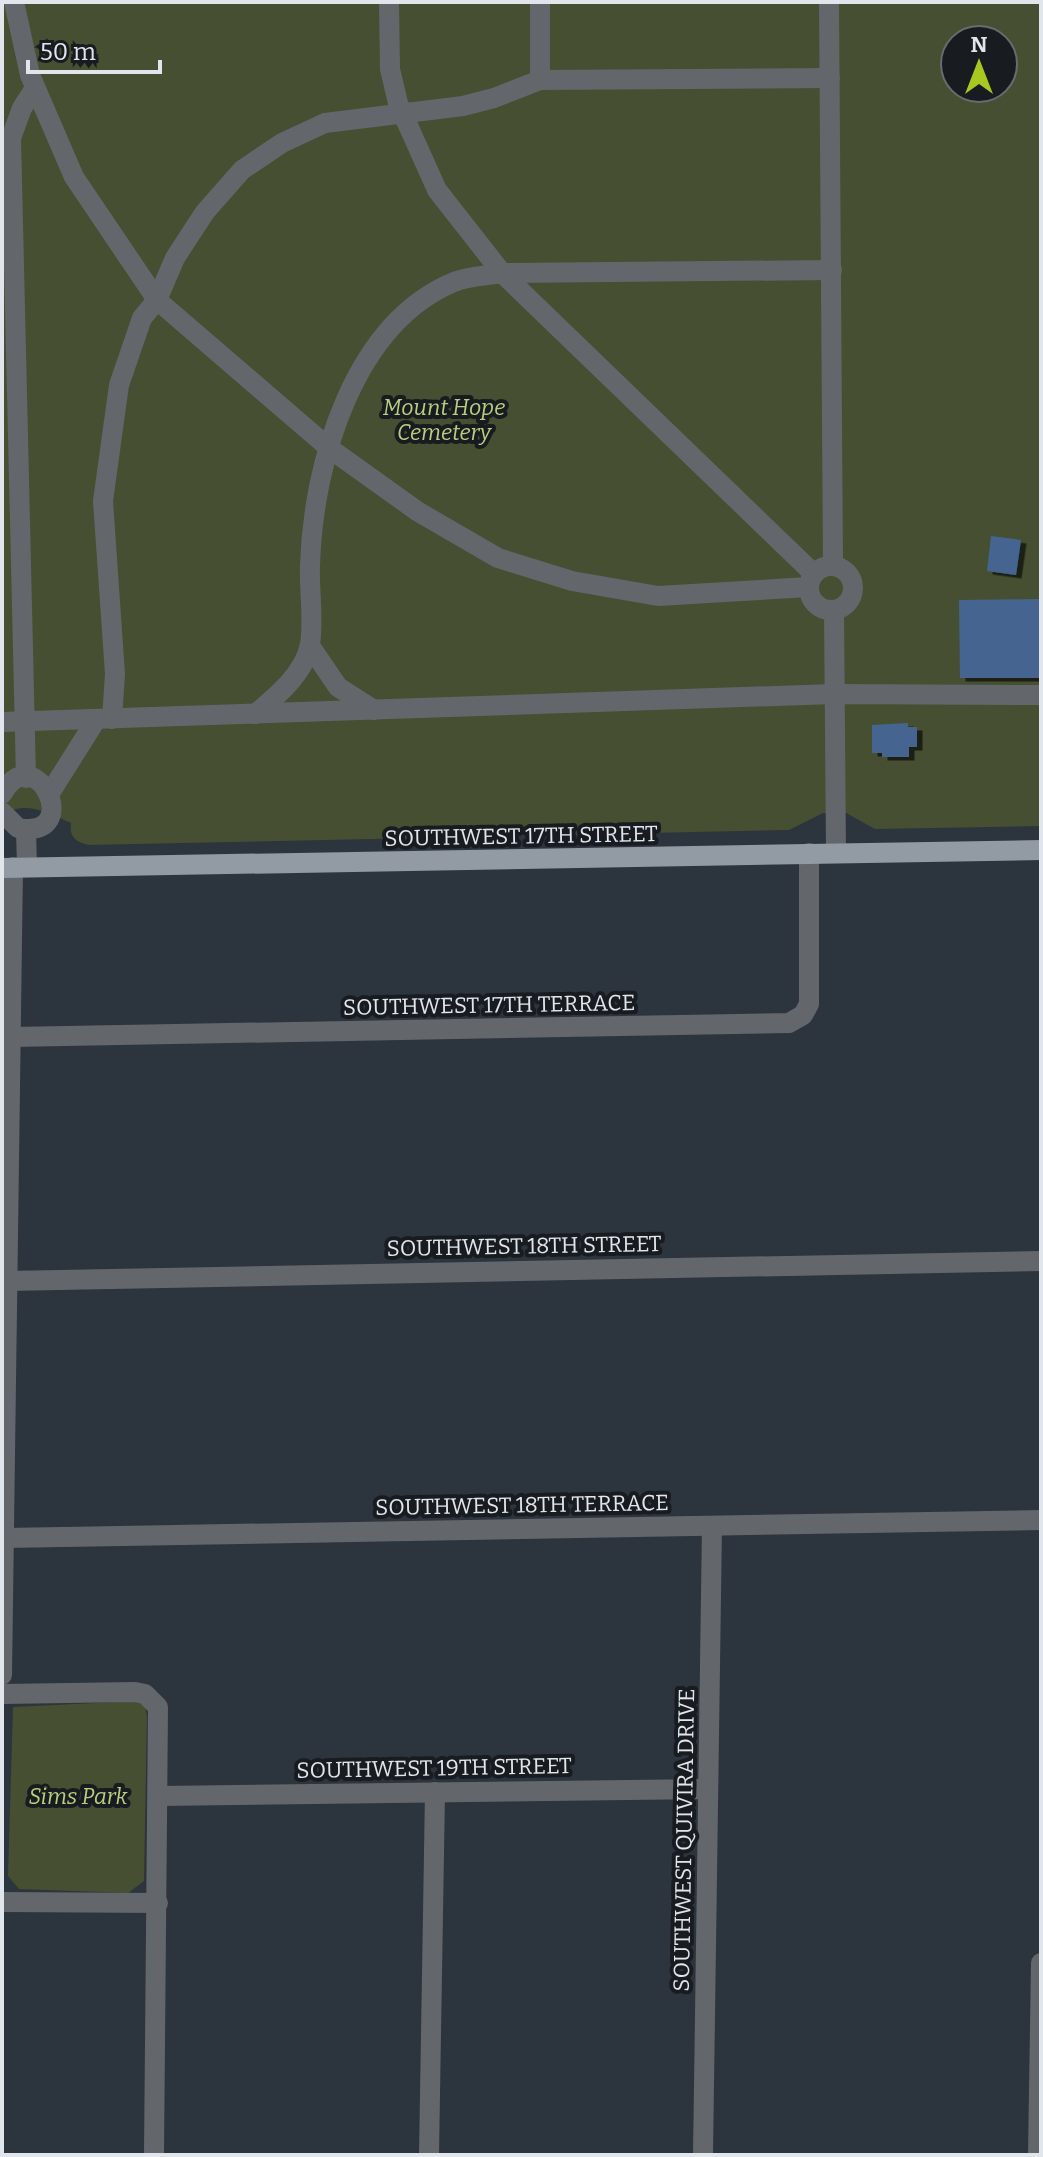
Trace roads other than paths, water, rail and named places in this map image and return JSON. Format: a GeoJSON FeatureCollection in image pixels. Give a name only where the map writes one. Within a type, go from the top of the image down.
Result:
{"type":"FeatureCollection","features":[{"type":"Feature","properties":{"kind":"main road","name":"SOUTHWEST 17TH STREET"},"geometry":{"type":"LineString","coordinates":[[14,867],[1041,850]]}},
{"type":"Feature","properties":{"kind":"street"},"geometry":{"type":"LineString","coordinates":[[14,2],[35,88],[74,177],[157,300],[262,394],[329,448],[417,511],[498,558],[572,581],[658,596],[818,575],[846,571],[854,590],[847,603],[834,610],[819,607],[818,575],[832,270],[829,2]]}},
{"type":"Feature","properties":{"kind":"street"},"geometry":{"type":"LineString","coordinates":[[389,2],[390,69],[401,112],[437,190],[502,273],[818,575]]}},
{"type":"Feature","properties":{"kind":"street"},"geometry":{"type":"LineString","coordinates":[[540,2],[540,80]]}},
{"type":"Feature","properties":{"kind":"street"},"geometry":{"type":"LineString","coordinates":[[50,793],[104,720],[115,674],[103,501],[119,385],[142,318],[157,300],[175,258],[205,212],[242,170],[282,143],[325,123],[463,106],[540,80],[830,78]]}},
{"type":"Feature","properties":{"kind":"street"},"geometry":{"type":"LineString","coordinates":[[26,778],[11,430],[19,369],[10,332],[11,138],[22,108],[35,88]]}},
{"type":"Feature","properties":{"kind":"street"},"geometry":{"type":"LineString","coordinates":[[255,714],[279,695],[310,646],[310,563],[329,448],[358,372],[392,323],[412,306],[458,280],[502,273],[832,270]]}},
{"type":"Feature","properties":{"kind":"street"},"geometry":{"type":"LineString","coordinates":[[2,386],[19,369]]}},
{"type":"Feature","properties":{"kind":"street"},"geometry":{"type":"LineString","coordinates":[[834,610],[836,853]]}},
{"type":"Feature","properties":{"kind":"street"},"geometry":{"type":"LineString","coordinates":[[310,646],[338,687],[374,710]]}},
{"type":"Feature","properties":{"kind":"street"},"geometry":{"type":"LineString","coordinates":[[2,722],[834,694],[1041,695]]}},
{"type":"Feature","properties":{"kind":"street"},"geometry":{"type":"LineString","coordinates":[[2,794],[14,781],[26,778],[38,780],[50,793],[52,810],[43,824],[26,830],[10,824],[2,812]]}},
{"type":"Feature","properties":{"kind":"street"},"geometry":{"type":"LineString","coordinates":[[2,1675],[14,867],[26,830]]}},
{"type":"Feature","properties":{"kind":"street","name":"SOUTHWEST 17TH TERRACE"},"geometry":{"type":"LineString","coordinates":[[11,1037],[789,1023],[803,1015],[809,1004],[809,853]]}},
{"type":"Feature","properties":{"kind":"street","name":"SOUTHWEST 18TH STREET"},"geometry":{"type":"LineString","coordinates":[[7,1281],[1041,1261]]}},
{"type":"Feature","properties":{"kind":"street","name":"SOUTHWEST 18TH TERRACE"},"geometry":{"type":"LineString","coordinates":[[4,1538],[1041,1520]]}},
{"type":"Feature","properties":{"kind":"street","name":"SOUTHWEST QUIVIRA DRIVE"},"geometry":{"type":"LineString","coordinates":[[703,2155],[712,1526]]}},
{"type":"Feature","properties":{"kind":"street"},"geometry":{"type":"LineString","coordinates":[[2,1694],[145,1694],[158,1707],[160,1796],[154,2155]]}},
{"type":"Feature","properties":{"kind":"street","name":"SOUTHWEST 19TH STREET"},"geometry":{"type":"LineString","coordinates":[[160,1796],[708,1789]]}},
{"type":"Feature","properties":{"kind":"street"},"geometry":{"type":"LineString","coordinates":[[429,2155],[435,1792]]}},
{"type":"Feature","properties":{"kind":"street"},"geometry":{"type":"LineString","coordinates":[[2,1902],[158,1903]]}},
{"type":"Feature","properties":{"kind":"street"},"geometry":{"type":"LineString","coordinates":[[1038,2155],[1041,1963]]}},
{"type":"Feature","properties":{"kind":"park label","name":"Mount Hope Cemetery"},"geometry":{"type":"Point","coordinates":[444,420]}},
{"type":"Feature","properties":{"kind":"park label","name":"Sims Park"},"geometry":{"type":"Point","coordinates":[78,1796]}}]}
